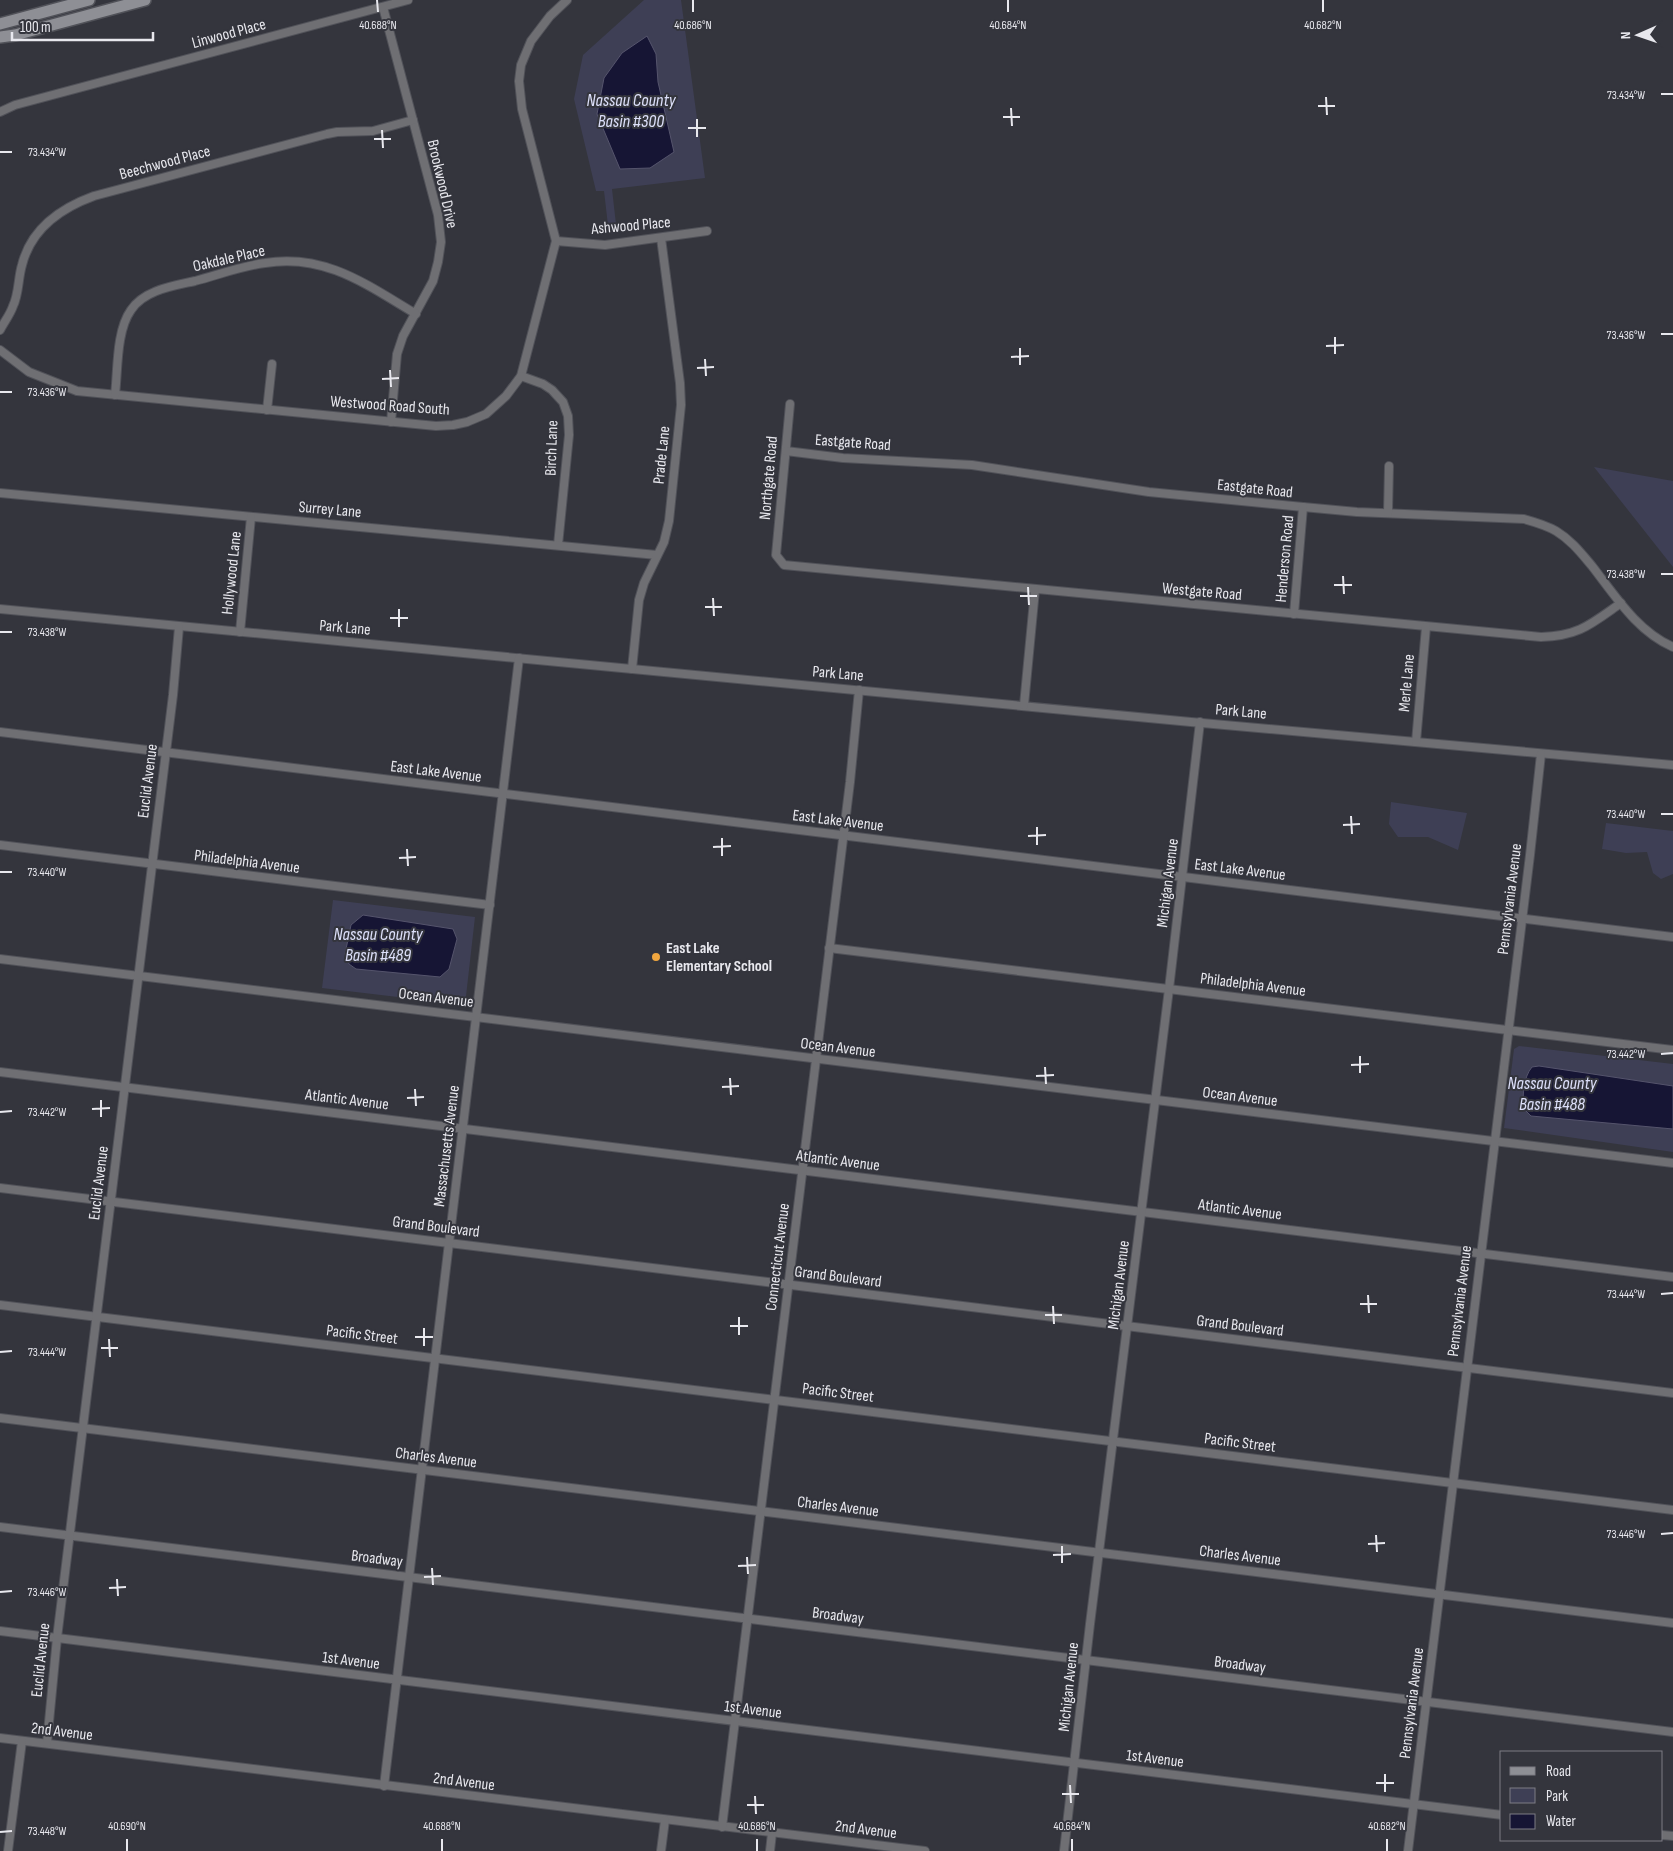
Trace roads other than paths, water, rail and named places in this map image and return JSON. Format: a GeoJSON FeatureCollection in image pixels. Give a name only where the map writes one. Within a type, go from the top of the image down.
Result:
{"type":"FeatureCollection","features":[{"type":"Feature","properties":{"kind":"street"},"geometry":{"type":"LineString","coordinates":[[0,24],[89,0]]}},
{"type":"Feature","properties":{"kind":"street"},"geometry":{"type":"LineString","coordinates":[[0,37],[15,35],[145,0]]}},
{"type":"Feature","properties":{"kind":"street","name":"Linwood Place"},"geometry":{"type":"LineString","coordinates":[[0,112],[15,105],[408,0]]}},
{"type":"Feature","properties":{"kind":"street","name":"Westwood Road South"},"geometry":{"type":"LineString","coordinates":[[0,350],[18,365],[47,380],[77,391],[436,426],[453,426],[486,414],[506,396],[521,376],[556,241],[522,109],[519,81],[521,65],[531,41],[564,1]]}},
{"type":"Feature","properties":{"kind":"street","name":"Brookwood Drive"},"geometry":{"type":"LineString","coordinates":[[383,7],[438,215],[441,242],[433,281],[403,336],[397,354],[391,422]]}},
{"type":"Feature","properties":{"kind":"street","name":"Beechwood Place"},"geometry":{"type":"LineString","coordinates":[[0,330],[14,306],[22,264],[33,240],[53,218],[76,202],[327,134],[373,131],[413,120]]}},
{"type":"Feature","properties":{"kind":"street","name":"Ashwood Place"},"geometry":{"type":"LineString","coordinates":[[556,241],[605,245],[707,231]]}},
{"type":"Feature","properties":{"kind":"street","name":"Prade Lane"},"geometry":{"type":"LineString","coordinates":[[632,669],[639,600],[644,582],[664,542],[669,521],[681,405],[680,383],[661,238]]}},
{"type":"Feature","properties":{"kind":"street","name":"Oakdale Place"},"geometry":{"type":"LineString","coordinates":[[115,395],[121,333],[131,308],[149,294],[187,282],[264,263],[308,262],[332,268],[355,278],[416,314]]}},
{"type":"Feature","properties":{"kind":"street"},"geometry":{"type":"LineString","coordinates":[[267,410],[272,364]]}},
{"type":"Feature","properties":{"kind":"street","name":"Birch Lane"},"geometry":{"type":"LineString","coordinates":[[521,376],[543,384],[552,390],[563,402],[568,416],[569,435],[558,545]]}},
{"type":"Feature","properties":{"kind":"street","name":"Northgate Road"},"geometry":{"type":"LineString","coordinates":[[776,555],[790,404]]}},
{"type":"Feature","properties":{"kind":"street","name":"Eastgate Road"},"geometry":{"type":"LineString","coordinates":[[786,451],[843,458],[972,465],[1149,492],[1303,507],[1388,513],[1505,517],[1538,522],[1558,532],[1575,546],[1621,604],[1644,629],[1654,637],[1673,646]]}},
{"type":"Feature","properties":{"kind":"street"},"geometry":{"type":"LineString","coordinates":[[1388,513],[1389,466]]}},
{"type":"Feature","properties":{"kind":"street","name":"Surrey Lane"},"geometry":{"type":"LineString","coordinates":[[0,493],[657,555]]}},
{"type":"Feature","properties":{"kind":"street","name":"Henderson Road"},"geometry":{"type":"LineString","coordinates":[[1294,614],[1303,507]]}},
{"type":"Feature","properties":{"kind":"street","name":"Hollywood Lane"},"geometry":{"type":"LineString","coordinates":[[240,632],[252,517]]}},
{"type":"Feature","properties":{"kind":"street","name":"Westgate Road"},"geometry":{"type":"LineString","coordinates":[[776,555],[784,565],[1541,637],[1560,637],[1584,628],[1621,604]]}},
{"type":"Feature","properties":{"kind":"street"},"geometry":{"type":"LineString","coordinates":[[1024,705],[1035,590]]}},
{"type":"Feature","properties":{"kind":"street","name":"Park Lane"},"geometry":{"type":"LineString","coordinates":[[0,609],[1673,765]]}},
{"type":"Feature","properties":{"kind":"street","name":"Euclid Avenue"},"geometry":{"type":"LineString","coordinates":[[47,1743],[57,1638],[166,752],[179,627]]}},
{"type":"Feature","properties":{"kind":"street","name":"Merle Lane"},"geometry":{"type":"LineString","coordinates":[[1416,742],[1426,627]]}},
{"type":"Feature","properties":{"kind":"street","name":"Massachusetts Avenue"},"geometry":{"type":"LineString","coordinates":[[384,1786],[519,658]]}},
{"type":"Feature","properties":{"kind":"street","name":"Connecticut Avenue"},"geometry":{"type":"LineString","coordinates":[[722,1826],[850,782],[859,690]]}},
{"type":"Feature","properties":{"kind":"street","name":"Michigan Avenue"},"geometry":{"type":"LineString","coordinates":[[1064,1851],[1200,722]]}},
{"type":"Feature","properties":{"kind":"street","name":"East Lake Avenue"},"geometry":{"type":"LineString","coordinates":[[0,732],[1673,937]]}},
{"type":"Feature","properties":{"kind":"street","name":"Pennsylvania Avenue"},"geometry":{"type":"LineString","coordinates":[[1408,1851],[1540,754]]}},
{"type":"Feature","properties":{"kind":"street","name":"Philadelphia Avenue"},"geometry":{"type":"LineString","coordinates":[[0,845],[490,905]]}},
{"type":"Feature","properties":{"kind":"street","name":"Philadelphia Avenue"},"geometry":{"type":"LineString","coordinates":[[829,948],[1673,1050]]}},
{"type":"Feature","properties":{"kind":"street","name":"Ocean Avenue"},"geometry":{"type":"LineString","coordinates":[[0,958],[1673,1163]]}},
{"type":"Feature","properties":{"kind":"street","name":"Atlantic Avenue"},"geometry":{"type":"LineString","coordinates":[[0,1072],[1673,1277]]}},
{"type":"Feature","properties":{"kind":"street","name":"Grand Boulevard"},"geometry":{"type":"LineString","coordinates":[[0,1188],[1673,1393]]}},
{"type":"Feature","properties":{"kind":"street","name":"Pacific Street"},"geometry":{"type":"LineString","coordinates":[[0,1305],[1673,1510]]}},
{"type":"Feature","properties":{"kind":"street","name":"Charles Avenue"},"geometry":{"type":"LineString","coordinates":[[0,1418],[1673,1623]]}},
{"type":"Feature","properties":{"kind":"street","name":"Broadway"},"geometry":{"type":"LineString","coordinates":[[0,1527],[1673,1732]]}},
{"type":"Feature","properties":{"kind":"street","name":"1st Avenue"},"geometry":{"type":"LineString","coordinates":[[0,1631],[1500,1815]]}},
{"type":"Feature","properties":{"kind":"street","name":"2nd Avenue"},"geometry":{"type":"LineString","coordinates":[[0,1738],[722,1826],[879,1848],[925,1851]]}},
{"type":"Feature","properties":{"kind":"street"},"geometry":{"type":"LineString","coordinates":[[8,1851],[22,1741]]}},
{"type":"Feature","properties":{"kind":"street"},"geometry":{"type":"LineString","coordinates":[[661,1851],[664,1820]]}},
{"type":"Feature","properties":{"kind":"street"},"geometry":{"type":"LineString","coordinates":[[770,1851],[772,1833]]}},
{"type":"Feature","properties":{"kind":"water","name":"Nassau County Basin #300"},"geometry":{"type":"Polygon","coordinates":[[[647,36],[656,54],[658,82],[674,152],[650,168],[620,169],[597,114],[604,78],[622,53],[647,36]]]}},
{"type":"Feature","properties":{"kind":"water","name":"Nassau County Basin #489"},"geometry":{"type":"Polygon","coordinates":[[[363,915],[453,929],[457,939],[449,969],[440,977],[356,969],[349,964],[345,954],[351,925],[363,915]]]}},
{"type":"Feature","properties":{"kind":"water","name":"Nassau County Basin #488"},"geometry":{"type":"Polygon","coordinates":[[[1539,1066],[1673,1086],[1673,1129],[1531,1116],[1523,1108],[1524,1086],[1532,1067],[1539,1066]]]}},
{"type":"Feature","properties":{"kind":"place","name":"East Lake Elementary School"},"geometry":{"type":"Point","coordinates":[656,957]}}]}
